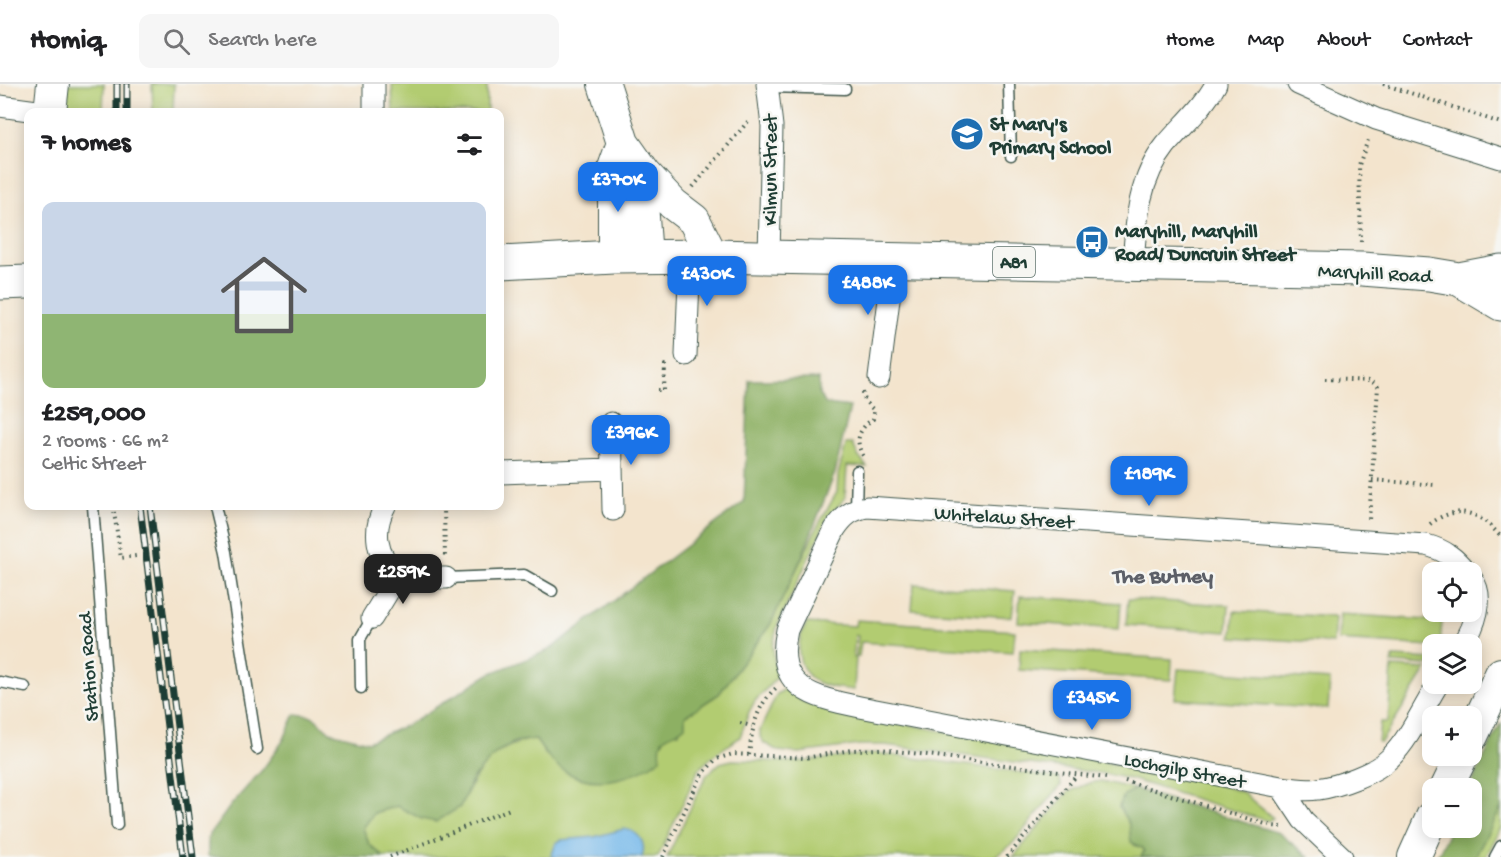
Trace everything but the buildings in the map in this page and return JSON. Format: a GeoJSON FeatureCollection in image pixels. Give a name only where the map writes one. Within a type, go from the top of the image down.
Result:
{"type":"FeatureCollection","features":[{"type":"Feature","properties":{"kind":"main road","name":"Maryhill Road"},"geometry":{"type":"LineString","coordinates":[[504,263],[646,256],[769,256],[1362,269],[1429,274],[1459,279],[1501,271]]}},
{"type":"Feature","properties":{"kind":"main road","name":"Maryhill Road"},"geometry":{"type":"LineString","coordinates":[[1459,279],[1501,304]]}},
{"type":"Feature","properties":{"kind":"main road"},"geometry":{"type":"LineString","coordinates":[[0,283],[24,282]]}},
{"type":"Feature","properties":{"kind":"street"},"geometry":{"type":"LineString","coordinates":[[50,108],[53,84]]}},
{"type":"Feature","properties":{"kind":"street"},"geometry":{"type":"LineString","coordinates":[[374,84],[374,108]]}},
{"type":"Feature","properties":{"kind":"street"},"geometry":{"type":"LineString","coordinates":[[604,84],[623,143],[645,174],[673,204],[694,220],[701,256],[686,355]]}},
{"type":"Feature","properties":{"kind":"street"},"geometry":{"type":"LineString","coordinates":[[1132,264],[1138,206],[1148,176],[1160,153],[1196,112],[1216,84]]}},
{"type":"Feature","properties":{"kind":"street"},"geometry":{"type":"LineString","coordinates":[[1298,84],[1376,119],[1501,158]]}},
{"type":"Feature","properties":{"kind":"street","name":"Kilmun Street"},"geometry":{"type":"LineString","coordinates":[[767,89],[772,126],[769,256]]}},
{"type":"Feature","properties":{"kind":"street"},"geometry":{"type":"LineString","coordinates":[[0,106],[24,109]]}},
{"type":"Feature","properties":{"kind":"street"},"geometry":{"type":"LineString","coordinates":[[614,258],[614,168],[623,143]]}},
{"type":"Feature","properties":{"kind":"street"},"geometry":{"type":"LineString","coordinates":[[645,174],[641,190],[646,256]]}},
{"type":"Feature","properties":{"kind":"street"},"geometry":{"type":"LineString","coordinates":[[872,380],[894,260]]}},
{"type":"Feature","properties":{"kind":"street"},"geometry":{"type":"LineString","coordinates":[[611,423],[613,510]]}},
{"type":"Feature","properties":{"kind":"street"},"geometry":{"type":"LineString","coordinates":[[504,473],[611,469]]}},
{"type":"Feature","properties":{"kind":"street"},"geometry":{"type":"LineString","coordinates":[[791,678],[784,657],[787,630],[835,529],[844,516],[863,508]]}},
{"type":"Feature","properties":{"kind":"street","name":"Whitelaw Street"},"geometry":{"type":"LineString","coordinates":[[863,508],[1418,545],[1441,549],[1458,562]]}},
{"type":"Feature","properties":{"kind":"street"},"geometry":{"type":"LineString","coordinates":[[380,510],[376,539],[381,553],[389,564],[400,572],[428,578],[446,578]]}},
{"type":"Feature","properties":{"kind":"street"},"geometry":{"type":"LineString","coordinates":[[372,618],[400,572]]}},
{"type":"Feature","properties":{"kind":"street"},"geometry":{"type":"LineString","coordinates":[[1482,715],[1501,674]]}},
{"type":"Feature","properties":{"kind":"street","name":"Lochgilp Street"},"geometry":{"type":"LineString","coordinates":[[791,678],[807,693],[831,701],[1281,787],[1320,789],[1344,782],[1376,768],[1389,759],[1401,745],[1432,694]]}},
{"type":"Feature","properties":{"kind":"street"},"geometry":{"type":"LineString","coordinates":[[1281,787],[1303,820],[1342,857]]}},
{"type":"Feature","properties":{"kind":"street"},"geometry":{"type":"LineString","coordinates":[[1414,857],[1423,838]]}},
{"type":"Feature","properties":{"kind":"lane"},"geometry":{"type":"LineString","coordinates":[[1009,84],[1011,156]]}},
{"type":"Feature","properties":{"kind":"lane"},"geometry":{"type":"LineString","coordinates":[[767,89],[844,89]]}},
{"type":"Feature","properties":{"kind":"lane"},"geometry":{"type":"LineString","coordinates":[[857,471],[863,508]]}},
{"type":"Feature","properties":{"kind":"lane","name":"Station Road"},"geometry":{"type":"LineString","coordinates":[[93,510],[117,825]]}},
{"type":"Feature","properties":{"kind":"lane"},"geometry":{"type":"LineString","coordinates":[[216,510],[226,552],[257,749]]}},
{"type":"Feature","properties":{"kind":"lane"},"geometry":{"type":"LineString","coordinates":[[446,578],[524,575],[552,591]]}},
{"type":"Feature","properties":{"kind":"lane"},"geometry":{"type":"LineString","coordinates":[[361,688],[360,639],[372,618]]}},
{"type":"Feature","properties":{"kind":"lane"},"geometry":{"type":"LineString","coordinates":[[0,682],[25,687]]}},
{"type":"Feature","properties":{"kind":"lane"},"geometry":{"type":"LineString","coordinates":[[1495,857],[1501,846]]}},
{"type":"Feature","properties":{"kind":"path"},"geometry":{"type":"LineString","coordinates":[[1383,84],[1501,123]]}},
{"type":"Feature","properties":{"kind":"path"},"geometry":{"type":"LineString","coordinates":[[691,189],[767,89]]}},
{"type":"Feature","properties":{"kind":"path"},"geometry":{"type":"LineString","coordinates":[[1362,269],[1359,165],[1376,119]]}},
{"type":"Feature","properties":{"kind":"path"},"geometry":{"type":"LineString","coordinates":[[1325,379],[1371,381],[1378,387],[1367,541]]}},
{"type":"Feature","properties":{"kind":"path"},"geometry":{"type":"LineString","coordinates":[[870,464],[862,453],[858,441],[862,429],[873,419],[874,410],[864,399],[872,380]]}},
{"type":"Feature","properties":{"kind":"path"},"geometry":{"type":"LineString","coordinates":[[1372,480],[1436,485]]}},
{"type":"Feature","properties":{"kind":"path"},"geometry":{"type":"LineString","coordinates":[[114,510],[121,558],[136,556]]}},
{"type":"Feature","properties":{"kind":"path"},"geometry":{"type":"LineString","coordinates":[[444,510],[446,578]]}},
{"type":"Feature","properties":{"kind":"path"},"geometry":{"type":"LineString","coordinates":[[1418,545],[1423,530],[1438,518],[1457,511],[1470,513],[1484,520],[1501,537]]}},
{"type":"Feature","properties":{"kind":"path"},"geometry":{"type":"LineString","coordinates":[[749,755],[752,726],[759,709],[770,693],[791,678]]}},
{"type":"Feature","properties":{"kind":"path"},"geometry":{"type":"LineString","coordinates":[[740,723],[752,726]]}},
{"type":"Feature","properties":{"kind":"path"},"geometry":{"type":"LineString","coordinates":[[663,857],[704,771],[722,757],[749,755],[798,758],[851,750],[881,749],[1110,778]]}},
{"type":"Feature","properties":{"kind":"path"},"geometry":{"type":"LineString","coordinates":[[1007,857],[1077,775]]}},
{"type":"Feature","properties":{"kind":"path"},"geometry":{"type":"LineString","coordinates":[[1118,780],[1272,826],[1288,826],[1303,820]]}},
{"type":"Feature","properties":{"kind":"path"},"geometry":{"type":"LineString","coordinates":[[390,857],[510,809]]}},
{"type":"Feature","properties":{"kind":"green space"},"geometry":{"type":"Polygon","coordinates":[[[64,84],[104,84],[103,108],[65,108],[64,84]]]}},
{"type":"Feature","properties":{"kind":"green space"},"geometry":{"type":"Polygon","coordinates":[[[152,84],[174,84],[173,108],[153,108],[152,84]]]}},
{"type":"Feature","properties":{"kind":"green space"},"geometry":{"type":"Polygon","coordinates":[[[392,84],[487,84],[487,108],[393,108],[392,84]]]}},
{"type":"Feature","properties":{"kind":"green space"},"geometry":{"type":"Polygon","coordinates":[[[819,379],[819,395],[826,404],[850,407],[835,473],[801,559],[770,625],[719,694],[685,716],[685,726],[663,740],[660,749],[661,758],[628,776],[603,781],[590,780],[561,769],[535,739],[515,742],[497,752],[473,778],[460,807],[436,822],[422,819],[397,806],[374,813],[363,828],[369,844],[384,857],[209,857],[208,837],[283,741],[295,714],[312,716],[330,732],[368,742],[409,724],[489,674],[549,650],[744,502],[749,380],[819,379]]]}},
{"type":"Feature","properties":{"kind":"green space"},"geometry":{"type":"Polygon","coordinates":[[[846,444],[853,444],[858,456],[867,467],[847,466],[845,498],[827,519],[777,626],[773,647],[775,666],[779,675],[755,701],[740,737],[714,755],[699,769],[658,857],[384,857],[369,844],[363,828],[374,813],[397,806],[422,819],[460,807],[473,781],[488,761],[507,747],[520,742],[535,739],[546,755],[660,746],[667,736],[679,732],[685,716],[719,694],[770,625],[817,527],[837,492],[838,475],[846,444]]]}},
{"type":"Feature","properties":{"kind":"green space"},"geometry":{"type":"Polygon","coordinates":[[[914,584],[1015,591],[1012,617],[912,610],[914,584]]]}},
{"type":"Feature","properties":{"kind":"green space"},"geometry":{"type":"Polygon","coordinates":[[[1020,596],[1121,603],[1119,629],[1018,622],[1020,596]]]}},
{"type":"Feature","properties":{"kind":"green space"},"geometry":{"type":"Polygon","coordinates":[[[1128,599],[1229,605],[1227,632],[1126,625],[1128,599]]]}},
{"type":"Feature","properties":{"kind":"green space"},"geometry":{"type":"Polygon","coordinates":[[[1234,611],[1335,617],[1333,643],[1232,637],[1234,611]]]}},
{"type":"Feature","properties":{"kind":"green space"},"geometry":{"type":"Polygon","coordinates":[[[1340,614],[1442,622],[1441,634],[1422,634],[1422,645],[1338,640],[1340,614]]]}},
{"type":"Feature","properties":{"kind":"green space"},"geometry":{"type":"Polygon","coordinates":[[[856,620],[1015,631],[1013,652],[861,642],[859,656],[856,656],[858,636],[855,635],[854,690],[830,687],[810,677],[804,670],[799,655],[800,638],[807,623],[855,626],[856,620]]]}},
{"type":"Feature","properties":{"kind":"green space"},"geometry":{"type":"Polygon","coordinates":[[[1020,649],[1172,659],[1171,680],[1019,670],[1020,649]]]}},
{"type":"Feature","properties":{"kind":"green space"},"geometry":{"type":"Polygon","coordinates":[[[1393,657],[1422,658],[1422,665],[1392,663],[1393,657]]]}},
{"type":"Feature","properties":{"kind":"green space"},"geometry":{"type":"Polygon","coordinates":[[[1392,667],[1422,669],[1422,677],[1381,742],[1378,742],[1380,722],[1388,722],[1392,667]]]}},
{"type":"Feature","properties":{"kind":"green space"},"geometry":{"type":"Polygon","coordinates":[[[1178,669],[1330,680],[1328,709],[1175,699],[1178,669]]]}},
{"type":"Feature","properties":{"kind":"green space"},"geometry":{"type":"Polygon","coordinates":[[[788,687],[800,700],[822,708],[1213,783],[1242,792],[1273,818],[1268,821],[1130,779],[1106,774],[885,745],[859,745],[799,753],[778,751],[764,743],[760,737],[760,730],[777,694],[788,687]]]}},
{"type":"Feature","properties":{"kind":"green space"},"geometry":{"type":"Polygon","coordinates":[[[1501,722],[1501,808],[1475,857],[1437,857],[1446,838],[1482,838],[1482,778],[1474,778],[1482,766],[1501,722]]]}},
{"type":"Feature","properties":{"kind":"green space"},"geometry":{"type":"Polygon","coordinates":[[[876,753],[1055,777],[1060,779],[1061,785],[1013,843],[993,857],[667,857],[706,776],[720,763],[732,760],[798,762],[876,753]]]}},
{"type":"Feature","properties":{"kind":"green space"},"geometry":{"type":"Polygon","coordinates":[[[1101,781],[1135,789],[1119,807],[1129,824],[1134,845],[1144,851],[1141,857],[1013,857],[1068,792],[1089,783],[1101,781]]]}},
{"type":"Feature","properties":{"kind":"green space"},"geometry":{"type":"Polygon","coordinates":[[[1135,789],[1279,833],[1309,857],[1141,857],[1144,851],[1131,842],[1129,824],[1119,807],[1124,795],[1135,789]]]}},
{"type":"Feature","properties":{"kind":"green space"},"geometry":{"type":"Polygon","coordinates":[[[1501,808],[1501,828],[1486,857],[1475,857],[1501,808]]]}},
{"type":"Feature","properties":{"kind":"water"},"geometry":{"type":"Polygon","coordinates":[[[624,829],[638,835],[643,847],[642,857],[551,857],[556,843],[561,840],[594,837],[624,829]]]}},
{"type":"Feature","properties":{"kind":"railway"},"geometry":{"type":"LineString","coordinates":[[117,84],[117,108]]}},
{"type":"Feature","properties":{"kind":"railway"},"geometry":{"type":"LineString","coordinates":[[127,84],[127,108]]}},
{"type":"Feature","properties":{"kind":"railway"},"geometry":{"type":"LineString","coordinates":[[140,510],[183,857]]}},
{"type":"Feature","properties":{"kind":"railway"},"geometry":{"type":"LineString","coordinates":[[150,510],[193,857]]}},
{"type":"Feature","properties":{"kind":"place","name":"St Mary's Primary School"},"geometry":{"type":"Point","coordinates":[967,134]}},
{"type":"Feature","properties":{"kind":"place","name":"Maryhill, Maryhill Road/ Duncruin Street"},"geometry":{"type":"Point","coordinates":[1092,242]}},
{"type":"Feature","properties":{"kind":"district","name":"The Butney"},"geometry":{"type":"Point","coordinates":[1163,574]}}]}
